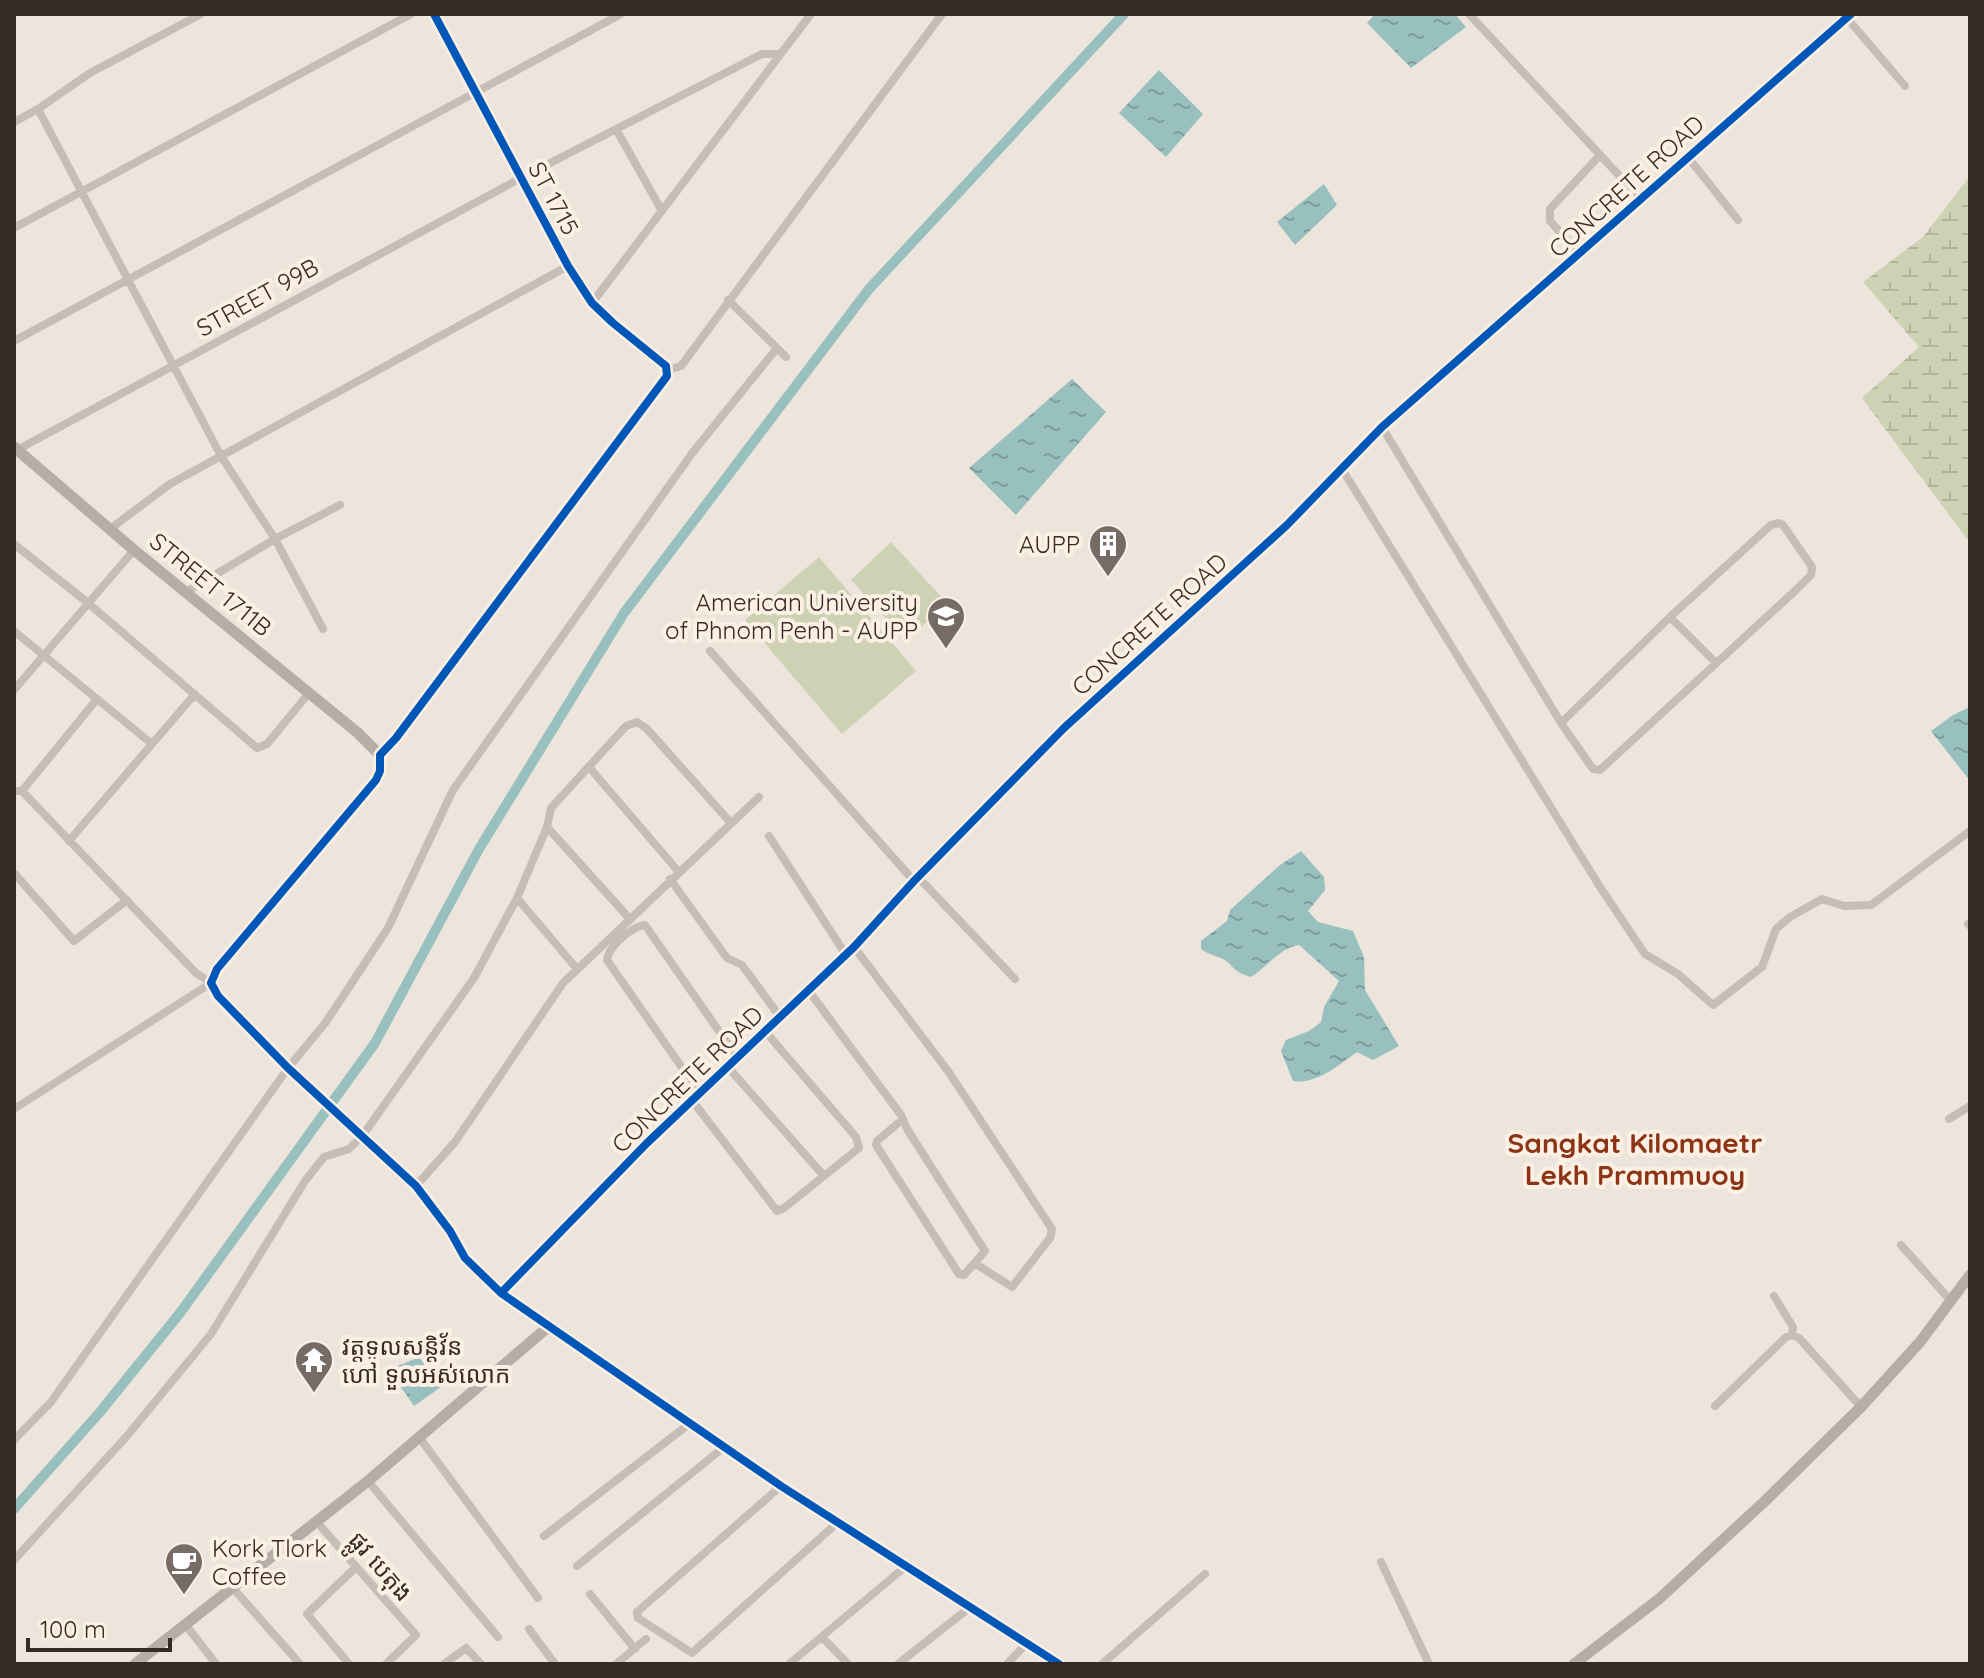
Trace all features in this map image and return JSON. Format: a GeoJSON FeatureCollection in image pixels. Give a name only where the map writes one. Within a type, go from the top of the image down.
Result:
{"type":"FeatureCollection","features":[{"type":"Feature","properties":{"kind":"street"},"geometry":{"type":"LineString","coordinates":[[14,122],[90,73],[201,14]]}},
{"type":"Feature","properties":{"kind":"street"},"geometry":{"type":"LineString","coordinates":[[14,228],[411,14]]}},
{"type":"Feature","properties":{"kind":"street","name":"ST 1715"},"geometry":{"type":"LineString","coordinates":[[434,14],[568,266],[592,303],[613,323],[657,355],[668,370]]}},
{"type":"Feature","properties":{"kind":"street"},"geometry":{"type":"LineString","coordinates":[[14,341],[621,14]]}},
{"type":"Feature","properties":{"kind":"street"},"geometry":{"type":"LineString","coordinates":[[592,303],[811,14]]}},
{"type":"Feature","properties":{"kind":"street"},"geometry":{"type":"LineString","coordinates":[[14,1109],[211,983],[217,969],[376,780],[380,771],[380,755],[578,496],[667,376],[668,370],[681,366],[942,14]]}},
{"type":"Feature","properties":{"kind":"street"},"geometry":{"type":"LineString","coordinates":[[1469,14],[1641,199]]}},
{"type":"Feature","properties":{"kind":"street"},"geometry":{"type":"LineString","coordinates":[[1849,16],[1905,86]]}},
{"type":"Feature","properties":{"kind":"street","name":"CONCRETE ROAD"},"geometry":{"type":"LineString","coordinates":[[501,1293],[695,1096],[850,951],[1064,728],[1287,525],[1382,427],[1849,16]]}},
{"type":"Feature","properties":{"kind":"street","name":"STREET 99B"},"geometry":{"type":"LineString","coordinates":[[15,450],[521,178],[762,54],[780,54]]}},
{"type":"Feature","properties":{"kind":"street"},"geometry":{"type":"LineString","coordinates":[[38,109],[221,456],[275,539],[323,629]]}},
{"type":"Feature","properties":{"kind":"street"},"geometry":{"type":"LineString","coordinates":[[616,129],[662,211]]}},
{"type":"Feature","properties":{"kind":"street"},"geometry":{"type":"LineString","coordinates":[[1580,254],[1550,221],[1550,209],[1600,155]]}},
{"type":"Feature","properties":{"kind":"street"},"geometry":{"type":"LineString","coordinates":[[1687,156],[1738,220]]}},
{"type":"Feature","properties":{"kind":"street"},"geometry":{"type":"LineString","coordinates":[[110,529],[170,484],[568,266]]}},
{"type":"Feature","properties":{"kind":"street"},"geometry":{"type":"LineString","coordinates":[[728,300],[786,357]]}},
{"type":"Feature","properties":{"kind":"street"},"geometry":{"type":"LineString","coordinates":[[14,1440],[51,1402],[292,1071],[388,928],[453,790],[693,452],[777,348]]}},
{"type":"Feature","properties":{"kind":"street"},"geometry":{"type":"LineString","coordinates":[[1382,427],[1561,723],[1590,765],[1600,770],[1811,575],[1812,567],[1783,525],[1771,525],[1561,723]]}},
{"type":"Feature","properties":{"kind":"street","name":"STREET 1711B"},"geometry":{"type":"LineString","coordinates":[[15,450],[380,755]]}},
{"type":"Feature","properties":{"kind":"street"},"geometry":{"type":"LineString","coordinates":[[1342,469],[1600,887],[1645,954],[1678,974],[1713,1005],[1762,967],[1776,929],[1790,917],[1822,899],[1844,906],[1871,905],[1970,831]]}},
{"type":"Feature","properties":{"kind":"street"},"geometry":{"type":"LineString","coordinates":[[186,592],[340,505]]}},
{"type":"Feature","properties":{"kind":"street"},"geometry":{"type":"LineString","coordinates":[[14,544],[257,748],[267,744],[309,693]]}},
{"type":"Feature","properties":{"kind":"street"},"geometry":{"type":"LineString","coordinates":[[14,690],[134,550]]}},
{"type":"Feature","properties":{"kind":"street"},"geometry":{"type":"LineString","coordinates":[[1670,617],[1716,663]]}},
{"type":"Feature","properties":{"kind":"street"},"geometry":{"type":"LineString","coordinates":[[14,631],[152,744]]}},
{"type":"Feature","properties":{"kind":"street"},"geometry":{"type":"LineString","coordinates":[[710,651],[916,879],[1015,979]]}},
{"type":"Feature","properties":{"kind":"street"},"geometry":{"type":"LineString","coordinates":[[69,841],[195,694]]}},
{"type":"Feature","properties":{"kind":"street"},"geometry":{"type":"LineString","coordinates":[[97,699],[18,791],[196,973],[211,983],[218,996],[292,1071],[416,1186],[450,1231],[465,1258],[501,1293],[689,1424],[837,1523],[1059,1664]]}},
{"type":"Feature","properties":{"kind":"street"},"geometry":{"type":"LineString","coordinates":[[14,1560],[127,1436],[211,1334],[305,1181],[324,1157],[349,1149],[474,978],[517,898],[547,827],[551,808],[626,726],[637,722],[647,729],[731,823]]}},
{"type":"Feature","properties":{"kind":"street"},"geometry":{"type":"LineString","coordinates":[[589,767],[678,871]]}},
{"type":"Feature","properties":{"kind":"street"},"geometry":{"type":"LineString","coordinates":[[416,1186],[455,1142],[552,998],[577,969],[759,797]]}},
{"type":"Feature","properties":{"kind":"street"},"geometry":{"type":"LineString","coordinates":[[547,827],[629,918]]}},
{"type":"Feature","properties":{"kind":"street"},"geometry":{"type":"LineString","coordinates":[[769,836],[850,951],[948,1071],[1052,1229],[1050,1238],[1012,1287],[976,1264]]}},
{"type":"Feature","properties":{"kind":"street"},"geometry":{"type":"LineString","coordinates":[[14,873],[74,941],[78,941],[127,900]]}},
{"type":"Feature","properties":{"kind":"street"},"geometry":{"type":"LineString","coordinates":[[670,879],[727,958],[742,965],[780,1017]]}},
{"type":"Feature","properties":{"kind":"street"},"geometry":{"type":"LineString","coordinates":[[517,898],[577,969]]}},
{"type":"Feature","properties":{"kind":"street"},"geometry":{"type":"LineString","coordinates":[[765,1031],[859,1141],[859,1148],[824,1176],[784,1208],[774,1210],[607,960],[609,951],[638,925],[645,925],[732,1062],[824,1176]]}},
{"type":"Feature","properties":{"kind":"street"},"geometry":{"type":"LineString","coordinates":[[808,990],[903,1119],[985,1251],[967,1274],[959,1274],[876,1145],[903,1119]]}},
{"type":"Feature","properties":{"kind":"street"},"geometry":{"type":"LineString","coordinates":[[1949,1119],[1970,1106]]}},
{"type":"Feature","properties":{"kind":"street"},"geometry":{"type":"LineString","coordinates":[[1901,1245],[1951,1301]]}},
{"type":"Feature","properties":{"kind":"street"},"geometry":{"type":"LineString","coordinates":[[1574,1664],[1659,1599],[1861,1407],[1920,1342],[1970,1275]]}},
{"type":"Feature","properties":{"kind":"street"},"geometry":{"type":"LineString","coordinates":[[1774,1296],[1793,1327],[1792,1335]]}},
{"type":"Feature","properties":{"kind":"street"},"geometry":{"type":"LineString","coordinates":[[135,1664],[368,1481],[548,1327]]}},
{"type":"Feature","properties":{"kind":"street"},"geometry":{"type":"LineString","coordinates":[[1715,1406],[1786,1337],[1792,1335],[1799,1338],[1861,1407]]}},
{"type":"Feature","properties":{"kind":"street"},"geometry":{"type":"LineString","coordinates":[[544,1536],[689,1424]]}},
{"type":"Feature","properties":{"kind":"street"},"geometry":{"type":"LineString","coordinates":[[419,1437],[538,1598]]}},
{"type":"Feature","properties":{"kind":"street"},"geometry":{"type":"LineString","coordinates":[[577,1566],[724,1447]]}},
{"type":"Feature","properties":{"kind":"street"},"geometry":{"type":"LineString","coordinates":[[368,1481],[498,1637]]}},
{"type":"Feature","properties":{"kind":"street"},"geometry":{"type":"LineString","coordinates":[[781,1486],[637,1612],[638,1618],[692,1653],[837,1523]]}},
{"type":"Feature","properties":{"kind":"street","name":"ផ្លូវ បេតុង"},"geometry":{"type":"LineString","coordinates":[[316,1521],[416,1637],[386,1664]]}},
{"type":"Feature","properties":{"kind":"street"},"geometry":{"type":"LineString","coordinates":[[1381,1562],[1429,1664]]}},
{"type":"Feature","properties":{"kind":"street"},"geometry":{"type":"LineString","coordinates":[[789,1664],[905,1567]]}},
{"type":"Feature","properties":{"kind":"street"},"geometry":{"type":"LineString","coordinates":[[349,1664],[307,1614],[355,1568]]}},
{"type":"Feature","properties":{"kind":"street"},"geometry":{"type":"LineString","coordinates":[[1102,1664],[1205,1574]]}},
{"type":"Feature","properties":{"kind":"street"},"geometry":{"type":"LineString","coordinates":[[232,1587],[300,1664]]}},
{"type":"Feature","properties":{"kind":"street"},"geometry":{"type":"LineString","coordinates":[[590,1594],[635,1649]]}},
{"type":"Feature","properties":{"kind":"street"},"geometry":{"type":"LineString","coordinates":[[898,1664],[969,1608]]}},
{"type":"Feature","properties":{"kind":"street"},"geometry":{"type":"LineString","coordinates":[[185,1624],[216,1664]]}},
{"type":"Feature","properties":{"kind":"street"},"geometry":{"type":"LineString","coordinates":[[529,1629],[555,1664]]}},
{"type":"Feature","properties":{"kind":"street"},"geometry":{"type":"LineString","coordinates":[[822,1637],[848,1664]]}},
{"type":"Feature","properties":{"kind":"street"},"geometry":{"type":"LineString","coordinates":[[616,1664],[646,1639]]}},
{"type":"Feature","properties":{"kind":"street"},"geometry":{"type":"LineString","coordinates":[[1007,1664],[1027,1643]]}},
{"type":"Feature","properties":{"kind":"street"},"geometry":{"type":"LineString","coordinates":[[444,1664],[466,1648],[481,1664]]}},
{"type":"Feature","properties":{"kind":"green space"},"geometry":{"type":"Polygon","coordinates":[[[1970,176],[1970,543],[1862,398],[1919,347],[1863,282],[1923,237],[1970,176]]]}},
{"type":"Feature","properties":{"kind":"green space"},"geometry":{"type":"Polygon","coordinates":[[[891,542],[947,603],[906,641],[851,580],[891,542]]]}},
{"type":"Feature","properties":{"kind":"green space"},"geometry":{"type":"Polygon","coordinates":[[[819,557],[916,671],[842,734],[745,620],[819,557]]]}},
{"type":"Feature","properties":{"kind":"water"},"geometry":{"type":"Polygon","coordinates":[[[1375,14],[1455,14],[1466,27],[1411,68],[1367,23],[1375,14]]]}},
{"type":"Feature","properties":{"kind":"water"},"geometry":{"type":"Polygon","coordinates":[[[1159,70],[1203,114],[1166,157],[1119,113],[1159,70]]]}},
{"type":"Feature","properties":{"kind":"water"},"geometry":{"type":"Polygon","coordinates":[[[1324,184],[1337,205],[1295,245],[1277,222],[1324,184]]]}},
{"type":"Feature","properties":{"kind":"water"},"geometry":{"type":"Polygon","coordinates":[[[1072,379],[1106,412],[1016,515],[969,468],[1072,379]]]}},
{"type":"Feature","properties":{"kind":"water"},"geometry":{"type":"Polygon","coordinates":[[[1970,707],[1970,781],[1931,731],[1970,707]]]}},
{"type":"Feature","properties":{"kind":"water"},"geometry":{"type":"Polygon","coordinates":[[[1301,851],[1324,877],[1325,890],[1308,911],[1318,922],[1353,931],[1364,957],[1365,990],[1399,1046],[1373,1060],[1357,1052],[1327,1073],[1310,1080],[1293,1081],[1281,1051],[1286,1040],[1309,1031],[1321,1022],[1324,1007],[1339,981],[1299,945],[1280,954],[1251,977],[1201,949],[1201,941],[1227,921],[1230,910],[1280,865],[1301,851]]]}},
{"type":"Feature","properties":{"kind":"water"},"geometry":{"type":"Polygon","coordinates":[[[419,1357],[441,1387],[414,1406],[389,1370],[419,1357]]]}},
{"type":"Feature","properties":{"kind":"waterway"},"geometry":{"type":"LineString","coordinates":[[14,1509],[100,1412],[180,1313],[375,1043],[479,849],[624,613],[869,289],[1124,14]]}},
{"type":"Feature","properties":{"kind":"cycle path"},"geometry":{"type":"LineString","coordinates":[[434,14],[568,266],[592,303],[666,366],[667,376],[396,738],[380,755],[380,771],[376,780],[217,969],[211,983],[218,996],[288,1068],[416,1186],[450,1231],[465,1258],[501,1293],[781,1486],[1059,1664]]}},
{"type":"Feature","properties":{"kind":"cycle path"},"geometry":{"type":"LineString","coordinates":[[501,1293],[647,1143],[854,947],[1064,728],[1287,525],[1382,427],[1851,14]]}},
{"type":"Feature","properties":{"kind":"place","name":"AUPP"},"geometry":{"type":"Point","coordinates":[1108,578]}},
{"type":"Feature","properties":{"kind":"place","name":"American University of Phnom Penh - AUPP"},"geometry":{"type":"Point","coordinates":[946,650]}},
{"type":"Feature","properties":{"kind":"place","name":"វត្តទូលសន្តិវ័ន ហៅ ទួលអស់លោក"},"geometry":{"type":"Point","coordinates":[314,1394]}},
{"type":"Feature","properties":{"kind":"place","name":"Kork Tlork Coffee"},"geometry":{"type":"Point","coordinates":[184,1596]}},
{"type":"Feature","properties":{"kind":"district","name":"Sangkat Kilomaetr Lekh Prammuoy"},"geometry":{"type":"Point","coordinates":[1635,1158]}}]}
